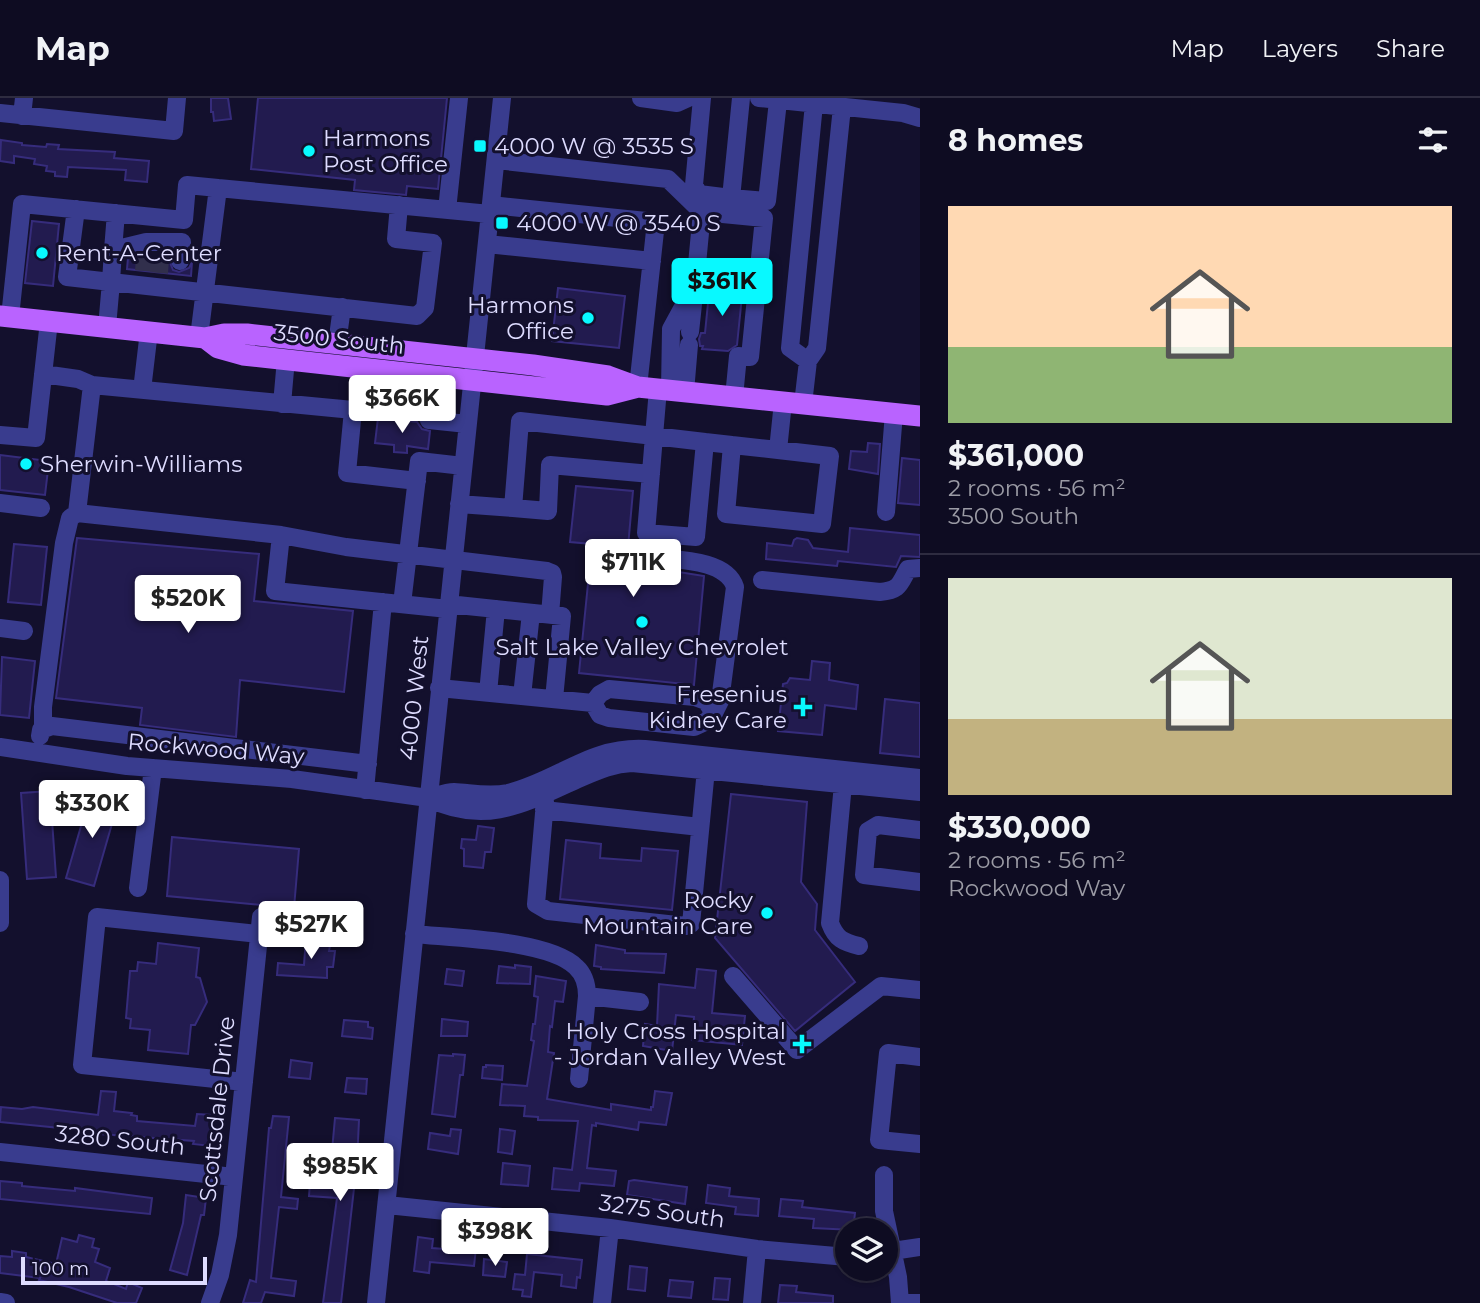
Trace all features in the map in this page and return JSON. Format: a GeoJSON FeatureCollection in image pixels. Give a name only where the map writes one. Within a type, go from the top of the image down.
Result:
{"type":"FeatureCollection","features":[{"type":"Feature","properties":{"kind":"main road","name":"3500 South"},"geometry":{"type":"LineString","coordinates":[[3,318],[202,337],[247,334],[337,344],[473,368],[608,376],[663,390],[920,416]]}},
{"type":"Feature","properties":{"kind":"main road","name":"3500 South"},"geometry":{"type":"LineString","coordinates":[[202,337],[226,351],[286,359],[428,374],[473,368]]}},
{"type":"Feature","properties":{"kind":"street"},"geometry":{"type":"LineString","coordinates":[[0,113],[23,107],[174,131],[177,98]]}},
{"type":"Feature","properties":{"kind":"street"},"geometry":{"type":"LineString","coordinates":[[447,210],[459,98]]}},
{"type":"Feature","properties":{"kind":"street","name":"4000 West"},"geometry":{"type":"LineString","coordinates":[[376,1303],[502,98]]}},
{"type":"Feature","properties":{"kind":"street"},"geometry":{"type":"LineString","coordinates":[[641,98],[677,103],[688,98]]}},
{"type":"Feature","properties":{"kind":"street"},"geometry":{"type":"LineString","coordinates":[[702,98],[694,185],[699,194],[767,201],[782,100],[842,107],[909,110]]}},
{"type":"Feature","properties":{"kind":"street"},"geometry":{"type":"LineString","coordinates":[[731,198],[741,98]]}},
{"type":"Feature","properties":{"kind":"street"},"geometry":{"type":"LineString","coordinates":[[808,361],[790,348],[814,104]]}},
{"type":"Feature","properties":{"kind":"street"},"geometry":{"type":"LineString","coordinates":[[778,450],[808,361],[817,348],[842,107]]}},
{"type":"Feature","properties":{"kind":"street"},"geometry":{"type":"LineString","coordinates":[[496,160],[668,179],[702,212],[764,218],[750,357],[737,356],[734,397]]}},
{"type":"Feature","properties":{"kind":"street"},"geometry":{"type":"LineString","coordinates":[[179,275],[187,185],[447,210],[491,209],[656,222],[652,261],[663,390]]}},
{"type":"Feature","properties":{"kind":"street"},"geometry":{"type":"LineString","coordinates":[[202,337],[218,187]]}},
{"type":"Feature","properties":{"kind":"street"},"geometry":{"type":"LineString","coordinates":[[3,318],[22,204],[184,220]]}},
{"type":"Feature","properties":{"kind":"street"},"geometry":{"type":"LineString","coordinates":[[113,250],[179,275],[205,291],[416,316],[425,308],[433,243],[396,239],[399,205]]}},
{"type":"Feature","properties":{"kind":"street"},"geometry":{"type":"LineString","coordinates":[[76,209],[67,277],[111,282],[152,264],[182,243],[211,246]]}},
{"type":"Feature","properties":{"kind":"street"},"geometry":{"type":"LineString","coordinates":[[663,390],[689,338],[702,212]]}},
{"type":"Feature","properties":{"kind":"street"},"geometry":{"type":"LineString","coordinates":[[107,327],[116,213]]}},
{"type":"Feature","properties":{"kind":"street"},"geometry":{"type":"LineString","coordinates":[[487,244],[652,261]]}},
{"type":"Feature","properties":{"kind":"street"},"geometry":{"type":"LineString","coordinates":[[695,285],[671,329],[654,436],[646,533],[696,537],[705,443]]}},
{"type":"Feature","properties":{"kind":"street"},"geometry":{"type":"LineString","coordinates":[[337,344],[342,307]]}},
{"type":"Feature","properties":{"kind":"street"},"geometry":{"type":"LineString","coordinates":[[0,435],[36,438],[49,321]]}},
{"type":"Feature","properties":{"kind":"street"},"geometry":{"type":"LineString","coordinates":[[142,390],[149,331]]}},
{"type":"Feature","properties":{"kind":"street"},"geometry":{"type":"LineString","coordinates":[[282,404],[286,359]]}},
{"type":"Feature","properties":{"kind":"street"},"geometry":{"type":"LineString","coordinates":[[382,369],[379,404],[424,408]]}},
{"type":"Feature","properties":{"kind":"street"},"geometry":{"type":"LineString","coordinates":[[43,373],[78,379],[92,385],[353,411],[346,473],[417,481]]}},
{"type":"Feature","properties":{"kind":"street"},"geometry":{"type":"LineString","coordinates":[[428,374],[424,408],[429,420],[467,424]]}},
{"type":"Feature","properties":{"kind":"street"},"geometry":{"type":"LineString","coordinates":[[77,513],[92,385]]}},
{"type":"Feature","properties":{"kind":"street"},"geometry":{"type":"LineString","coordinates":[[886,512],[894,413]]}},
{"type":"Feature","properties":{"kind":"street"},"geometry":{"type":"LineString","coordinates":[[513,508],[520,421],[830,456],[822,524],[726,514],[732,445]]}},
{"type":"Feature","properties":{"kind":"street"},"geometry":{"type":"LineString","coordinates":[[402,604],[419,461],[463,466]]}},
{"type":"Feature","properties":{"kind":"street"},"geometry":{"type":"LineString","coordinates":[[459,504],[548,511],[550,465],[651,474]]}},
{"type":"Feature","properties":{"kind":"street"},"geometry":{"type":"LineString","coordinates":[[0,503],[41,508]]}},
{"type":"Feature","properties":{"kind":"street"},"geometry":{"type":"LineString","coordinates":[[36,752],[43,729],[43,707],[64,543],[69,518],[77,513],[281,535],[313,542],[552,573],[550,615]]}},
{"type":"Feature","properties":{"kind":"street"},"geometry":{"type":"LineString","coordinates":[[281,535],[275,591],[562,616],[554,699]]}},
{"type":"Feature","properties":{"kind":"street"},"geometry":{"type":"LineString","coordinates":[[593,703],[600,715],[609,719],[694,727],[707,721],[720,701],[735,587],[725,572],[701,562],[660,558],[662,535]]}},
{"type":"Feature","properties":{"kind":"street"},"geometry":{"type":"LineString","coordinates":[[762,580],[880,593],[901,585],[908,569],[920,568]]}},
{"type":"Feature","properties":{"kind":"street"},"geometry":{"type":"LineString","coordinates":[[365,790],[383,602]]}},
{"type":"Feature","properties":{"kind":"street"},"geometry":{"type":"LineString","coordinates":[[488,694],[496,609]]}},
{"type":"Feature","properties":{"kind":"street"},"geometry":{"type":"LineString","coordinates":[[522,696],[531,613]]}},
{"type":"Feature","properties":{"kind":"street"},"geometry":{"type":"LineString","coordinates":[[0,628],[24,631]]}},
{"type":"Feature","properties":{"kind":"street"},"geometry":{"type":"LineString","coordinates":[[439,688],[593,703]]}},
{"type":"Feature","properties":{"kind":"street"},"geometry":{"type":"LineString","coordinates":[[593,703],[600,694],[609,689],[695,697],[706,701],[713,713]]}},
{"type":"Feature","properties":{"kind":"street"},"geometry":{"type":"LineString","coordinates":[[43,729],[52,726],[368,764]]}},
{"type":"Feature","properties":{"kind":"street","name":"Rockwood Way"},"geometry":{"type":"LineString","coordinates":[[0,747],[153,768],[268,776],[428,798]]}},
{"type":"Feature","properties":{"kind":"street"},"geometry":{"type":"LineString","coordinates":[[428,798],[452,792],[486,795],[511,792],[594,755],[622,749],[844,784],[920,792]]}},
{"type":"Feature","properties":{"kind":"street"},"geometry":{"type":"LineString","coordinates":[[428,798],[447,808],[484,811],[513,808],[543,803],[618,764],[639,763],[707,763],[920,778]]}},
{"type":"Feature","properties":{"kind":"street"},"geometry":{"type":"LineString","coordinates":[[543,803],[536,904],[548,911],[691,924],[707,763]]}},
{"type":"Feature","properties":{"kind":"street"},"geometry":{"type":"LineString","coordinates":[[138,888],[153,768]]}},
{"type":"Feature","properties":{"kind":"street"},"geometry":{"type":"LineString","coordinates":[[844,784],[830,923],[836,937],[842,942],[859,946]]}},
{"type":"Feature","properties":{"kind":"street"},"geometry":{"type":"LineString","coordinates":[[543,803],[701,827]]}},
{"type":"Feature","properties":{"kind":"street"},"geometry":{"type":"LineString","coordinates":[[920,830],[877,825],[868,831],[864,875],[920,882]]}},
{"type":"Feature","properties":{"kind":"street"},"geometry":{"type":"LineString","coordinates":[[0,880],[0,923]]}},
{"type":"Feature","properties":{"kind":"street","name":"Scottsdale Drive"},"geometry":{"type":"LineString","coordinates":[[210,1303],[227,1247],[234,1177],[244,1082],[260,926],[97,917],[82,1065],[244,1082]]}},
{"type":"Feature","properties":{"kind":"street"},"geometry":{"type":"LineString","coordinates":[[414,934],[544,949],[577,967],[587,985],[579,1079]]}},
{"type":"Feature","properties":{"kind":"street"},"geometry":{"type":"LineString","coordinates":[[733,976],[797,1050],[881,986],[920,990]]}},
{"type":"Feature","properties":{"kind":"street"},"geometry":{"type":"LineString","coordinates":[[587,996],[640,1002]]}},
{"type":"Feature","properties":{"kind":"street"},"geometry":{"type":"LineString","coordinates":[[920,1057],[888,1053],[879,1140],[920,1144]]}},
{"type":"Feature","properties":{"kind":"street","name":"3280 South"},"geometry":{"type":"LineString","coordinates":[[0,1152],[234,1177]]}},
{"type":"Feature","properties":{"kind":"street"},"geometry":{"type":"LineString","coordinates":[[884,1175],[885,1218]]}},
{"type":"Feature","properties":{"kind":"street","name":"3275 South"},"geometry":{"type":"LineString","coordinates":[[387,1205],[610,1228],[835,1256]]}},
{"type":"Feature","properties":{"kind":"street"},"geometry":{"type":"LineString","coordinates":[[602,1303],[610,1228]]}},
{"type":"Feature","properties":{"kind":"street"},"geometry":{"type":"LineString","coordinates":[[898,1250],[920,1247]]}},
{"type":"Feature","properties":{"kind":"street"},"geometry":{"type":"LineString","coordinates":[[752,1303],[757,1248]]}},
{"type":"Feature","properties":{"kind":"street"},"geometry":{"type":"LineString","coordinates":[[898,1278],[900,1303],[920,1303]]}},
{"type":"Feature","properties":{"kind":"street"},"geometry":{"type":"LineString","coordinates":[[0,1302],[6,1303]]}},
{"type":"Feature","properties":{"kind":"building"},"geometry":{"type":"Polygon","coordinates":[[[211,98],[228,98],[231,119],[214,121],[211,98]]]}},
{"type":"Feature","properties":{"kind":"building"},"geometry":{"type":"Polygon","coordinates":[[[258,98],[447,98],[438,189],[407,186],[406,195],[354,190],[355,180],[251,169],[258,98]]]}},
{"type":"Feature","properties":{"kind":"building"},"geometry":{"type":"Polygon","coordinates":[[[1,140],[22,145],[59,145],[58,149],[115,152],[114,158],[149,161],[147,182],[125,180],[126,170],[68,167],[67,177],[55,176],[55,172],[46,171],[47,166],[34,164],[35,159],[14,156],[14,163],[0,161],[1,140]]]}},
{"type":"Feature","properties":{"kind":"building","name":"Rent-A-Center"},"geometry":{"type":"Polygon","coordinates":[[[32,221],[59,224],[53,286],[25,283],[32,221]]]}},
{"type":"Feature","properties":{"kind":"building"},"geometry":{"type":"Polygon","coordinates":[[[135,256],[169,260],[173,270],[179,272],[189,268],[192,262],[191,276],[127,269],[128,258],[135,256]]]}},
{"type":"Feature","properties":{"kind":"building"},"geometry":{"type":"Polygon","coordinates":[[[710,283],[743,286],[737,345],[728,351],[702,349],[703,346],[700,346],[701,333],[705,333],[710,283]]]}},
{"type":"Feature","properties":{"kind":"building","name":"Harmons Office"},"geometry":{"type":"Polygon","coordinates":[[[558,288],[625,296],[619,348],[552,341],[558,288]]]}},
{"type":"Feature","properties":{"kind":"building"},"geometry":{"type":"Polygon","coordinates":[[[378,418],[417,422],[422,429],[430,431],[428,449],[407,446],[407,453],[394,452],[394,445],[375,443],[378,418]]]}},
{"type":"Feature","properties":{"kind":"building"},"geometry":{"type":"Polygon","coordinates":[[[868,443],[880,444],[878,474],[849,469],[851,451],[867,452],[868,443]]]}},
{"type":"Feature","properties":{"kind":"building"},"geometry":{"type":"Polygon","coordinates":[[[0,455],[49,461],[45,495],[0,490],[0,455]]]}},
{"type":"Feature","properties":{"kind":"building"},"geometry":{"type":"Polygon","coordinates":[[[902,458],[920,460],[920,505],[898,503],[902,458]]]}},
{"type":"Feature","properties":{"kind":"building","name":"Salt Lake Valley Chevrolet"},"geometry":{"type":"Polygon","coordinates":[[[576,486],[633,491],[628,547],[649,549],[649,562],[654,568],[704,576],[694,685],[579,673],[592,544],[570,542],[576,486]]]}},
{"type":"Feature","properties":{"kind":"building"},"geometry":{"type":"Polygon","coordinates":[[[850,528],[920,535],[920,557],[901,556],[896,567],[838,561],[837,566],[766,559],[767,543],[792,546],[797,538],[808,540],[813,548],[848,552],[850,528]]]}},
{"type":"Feature","properties":{"kind":"building"},"geometry":{"type":"Polygon","coordinates":[[[77,538],[259,554],[254,601],[353,611],[344,692],[240,680],[236,737],[140,725],[142,708],[56,698],[77,538]]]}},
{"type":"Feature","properties":{"kind":"building"},"geometry":{"type":"Polygon","coordinates":[[[14,544],[47,547],[41,605],[8,602],[14,544]]]}},
{"type":"Feature","properties":{"kind":"building"},"geometry":{"type":"Polygon","coordinates":[[[2,657],[35,661],[29,718],[0,715],[2,657]]]}},
{"type":"Feature","properties":{"kind":"building","name":"Fresenius Kidney Care"},"geometry":{"type":"Polygon","coordinates":[[[812,661],[830,663],[829,680],[858,685],[856,709],[825,705],[822,735],[778,731],[783,684],[790,678],[810,680],[812,661]]]}},
{"type":"Feature","properties":{"kind":"building"},"geometry":{"type":"Polygon","coordinates":[[[885,699],[920,703],[920,757],[880,753],[885,699]]]}},
{"type":"Feature","properties":{"kind":"building"},"geometry":{"type":"Polygon","coordinates":[[[50,791],[56,877],[27,879],[21,793],[50,791]]]}},
{"type":"Feature","properties":{"kind":"building","name":"Rocky Mountain Care"},"geometry":{"type":"Polygon","coordinates":[[[731,794],[807,802],[801,882],[817,904],[815,930],[855,982],[795,1031],[715,938],[731,794]]]}},
{"type":"Feature","properties":{"kind":"building"},"geometry":{"type":"Polygon","coordinates":[[[90,795],[118,803],[94,886],[66,878],[90,795]]]}},
{"type":"Feature","properties":{"kind":"building"},"geometry":{"type":"Polygon","coordinates":[[[478,826],[494,828],[491,852],[485,852],[483,868],[464,866],[462,839],[476,840],[478,826]]]}},
{"type":"Feature","properties":{"kind":"building"},"geometry":{"type":"Polygon","coordinates":[[[172,837],[299,849],[294,908],[167,896],[172,837]]]}},
{"type":"Feature","properties":{"kind":"building"},"geometry":{"type":"Polygon","coordinates":[[[566,840],[601,844],[600,858],[641,861],[642,848],[678,851],[672,910],[560,899],[566,840]]]}},
{"type":"Feature","properties":{"kind":"building"},"geometry":{"type":"Polygon","coordinates":[[[306,937],[331,940],[329,951],[335,951],[333,967],[327,967],[327,978],[277,975],[278,963],[304,965],[306,937]]]}},
{"type":"Feature","properties":{"kind":"building"},"geometry":{"type":"Polygon","coordinates":[[[158,943],[199,948],[196,977],[200,978],[207,1002],[195,1025],[191,1025],[188,1054],[148,1050],[150,1030],[130,1028],[131,1019],[126,1018],[130,971],[137,971],[138,962],[156,964],[158,943]]]}},
{"type":"Feature","properties":{"kind":"building"},"geometry":{"type":"Polygon","coordinates":[[[596,945],[625,950],[625,953],[666,954],[664,973],[601,969],[594,966],[596,945]]]}},
{"type":"Feature","properties":{"kind":"building"},"geometry":{"type":"Polygon","coordinates":[[[515,965],[531,967],[530,984],[497,983],[499,966],[515,968],[515,965]]]}},
{"type":"Feature","properties":{"kind":"building"},"geometry":{"type":"Polygon","coordinates":[[[447,969],[464,971],[462,986],[445,984],[447,969]]]}},
{"type":"Feature","properties":{"kind":"building"},"geometry":{"type":"Polygon","coordinates":[[[697,969],[716,971],[712,1013],[745,1016],[742,1045],[692,1040],[694,1017],[676,1015],[672,1051],[643,1046],[645,1024],[657,1026],[659,984],[695,988],[697,969]]]}},
{"type":"Feature","properties":{"kind":"building"},"geometry":{"type":"Polygon","coordinates":[[[536,976],[566,981],[563,1002],[555,1001],[552,1027],[550,1026],[548,1052],[554,1053],[547,1099],[611,1110],[611,1104],[651,1110],[655,1091],[672,1093],[666,1125],[639,1122],[638,1130],[596,1123],[596,1126],[592,1125],[587,1168],[616,1171],[614,1186],[580,1183],[579,1191],[552,1189],[554,1168],[572,1170],[578,1121],[538,1120],[538,1117],[524,1116],[525,1106],[500,1105],[502,1084],[527,1086],[538,997],[534,996],[536,976]]]}},
{"type":"Feature","properties":{"kind":"building"},"geometry":{"type":"Polygon","coordinates":[[[442,1019],[468,1022],[467,1036],[441,1036],[442,1019]]]}},
{"type":"Feature","properties":{"kind":"building"},"geometry":{"type":"Polygon","coordinates":[[[344,1020],[368,1022],[368,1027],[373,1028],[372,1039],[342,1036],[344,1020]]]}},
{"type":"Feature","properties":{"kind":"building"},"geometry":{"type":"Polygon","coordinates":[[[439,1055],[465,1055],[455,1117],[432,1114],[439,1055]]]}},
{"type":"Feature","properties":{"kind":"building"},"geometry":{"type":"Polygon","coordinates":[[[291,1060],[312,1063],[310,1079],[289,1077],[291,1060]]]}},
{"type":"Feature","properties":{"kind":"building"},"geometry":{"type":"Polygon","coordinates":[[[503,1066],[502,1080],[482,1078],[483,1067],[503,1066]]]}},
{"type":"Feature","properties":{"kind":"building"},"geometry":{"type":"Polygon","coordinates":[[[347,1078],[367,1079],[366,1094],[345,1092],[347,1078]]]}},
{"type":"Feature","properties":{"kind":"building"},"geometry":{"type":"Polygon","coordinates":[[[101,1091],[116,1092],[114,1111],[132,1113],[131,1115],[137,1116],[137,1121],[195,1126],[197,1114],[212,1115],[211,1146],[193,1144],[194,1141],[100,1134],[0,1122],[1,1107],[33,1107],[98,1115],[101,1091]]]}},
{"type":"Feature","properties":{"kind":"building"},"geometry":{"type":"Polygon","coordinates":[[[273,1116],[289,1117],[281,1197],[298,1199],[297,1209],[279,1207],[271,1278],[296,1281],[294,1296],[265,1292],[261,1303],[243,1303],[250,1280],[256,1282],[269,1128],[273,1116]]]}},
{"type":"Feature","properties":{"kind":"building"},"geometry":{"type":"Polygon","coordinates":[[[335,1118],[359,1120],[357,1162],[341,1303],[323,1303],[337,1198],[309,1196],[310,1182],[334,1183],[337,1152],[332,1151],[335,1118]]]}},
{"type":"Feature","properties":{"kind":"building"},"geometry":{"type":"Polygon","coordinates":[[[451,1129],[461,1130],[458,1154],[428,1149],[430,1133],[450,1136],[451,1129]]]}},
{"type":"Feature","properties":{"kind":"building"},"geometry":{"type":"Polygon","coordinates":[[[500,1129],[515,1131],[512,1154],[498,1152],[500,1129]]]}},
{"type":"Feature","properties":{"kind":"building"},"geometry":{"type":"Polygon","coordinates":[[[503,1163],[530,1166],[528,1186],[501,1184],[503,1163]]]}},
{"type":"Feature","properties":{"kind":"building"},"geometry":{"type":"Polygon","coordinates":[[[0,1181],[22,1183],[22,1186],[75,1191],[75,1188],[152,1198],[150,1214],[0,1199],[0,1181]]]}},
{"type":"Feature","properties":{"kind":"building"},"geometry":{"type":"Polygon","coordinates":[[[629,1181],[687,1187],[685,1204],[627,1195],[629,1181]]]}},
{"type":"Feature","properties":{"kind":"building"},"geometry":{"type":"Polygon","coordinates":[[[708,1185],[730,1188],[729,1196],[759,1199],[758,1216],[735,1214],[736,1207],[706,1203],[708,1185]]]}},
{"type":"Feature","properties":{"kind":"building"},"geometry":{"type":"Polygon","coordinates":[[[186,1195],[206,1198],[204,1215],[201,1215],[187,1275],[170,1270],[183,1223],[186,1195]]]}},
{"type":"Feature","properties":{"kind":"building"},"geometry":{"type":"Polygon","coordinates":[[[781,1199],[803,1201],[802,1207],[855,1213],[854,1218],[835,1218],[835,1229],[813,1228],[814,1219],[779,1216],[781,1199]]]}},
{"type":"Feature","properties":{"kind":"building"},"geometry":{"type":"Polygon","coordinates":[[[79,1235],[94,1239],[92,1247],[99,1249],[95,1262],[110,1268],[106,1281],[126,1289],[128,1282],[142,1288],[136,1303],[117,1303],[39,1280],[40,1278],[0,1273],[0,1256],[12,1257],[12,1251],[56,1264],[62,1238],[77,1242],[79,1235]]]}},
{"type":"Feature","properties":{"kind":"building"},"geometry":{"type":"Polygon","coordinates":[[[418,1237],[433,1239],[432,1248],[476,1248],[474,1266],[430,1262],[429,1273],[414,1271],[418,1237]]]}},
{"type":"Feature","properties":{"kind":"building"},"geometry":{"type":"Polygon","coordinates":[[[527,1254],[582,1260],[576,1288],[561,1286],[562,1275],[534,1272],[531,1297],[522,1296],[523,1290],[513,1289],[515,1274],[525,1275],[527,1254]]]}},
{"type":"Feature","properties":{"kind":"building"},"geometry":{"type":"Polygon","coordinates":[[[484,1259],[507,1262],[505,1277],[483,1275],[484,1259]]]}},
{"type":"Feature","properties":{"kind":"building"},"geometry":{"type":"Polygon","coordinates":[[[630,1266],[647,1268],[645,1291],[628,1289],[630,1266]]]}},
{"type":"Feature","properties":{"kind":"building"},"geometry":{"type":"Polygon","coordinates":[[[715,1278],[730,1279],[728,1300],[713,1299],[715,1278]]]}},
{"type":"Feature","properties":{"kind":"building"},"geometry":{"type":"Polygon","coordinates":[[[670,1280],[693,1282],[691,1298],[668,1296],[670,1280]]]}},
{"type":"Feature","properties":{"kind":"building"},"geometry":{"type":"Polygon","coordinates":[[[780,1285],[797,1286],[796,1292],[833,1296],[833,1303],[778,1303],[780,1285]]]}},
{"type":"Feature","properties":{"kind":"tunnel"},"geometry":{"type":"LineString","coordinates":[[144,271],[145,257]]}},
{"type":"Feature","properties":{"kind":"tunnel"},"geometry":{"type":"LineString","coordinates":[[159,273],[160,259]]}},
{"type":"Feature","properties":{"kind":"place","name":"4000 W @ 3535 S"},"geometry":{"type":"Point","coordinates":[480,146]}},
{"type":"Feature","properties":{"kind":"place","name":"Harmons Post Office"},"geometry":{"type":"Point","coordinates":[309,151]}},
{"type":"Feature","properties":{"kind":"place","name":"4000 W @ 3540 S"},"geometry":{"type":"Point","coordinates":[502,223]}},
{"type":"Feature","properties":{"kind":"place","name":"Rent-A-Center"},"geometry":{"type":"Point","coordinates":[42,253]}},
{"type":"Feature","properties":{"kind":"place","name":"Harmons Office"},"geometry":{"type":"Point","coordinates":[588,318]}},
{"type":"Feature","properties":{"kind":"place","name":"Sherwin-Williams"},"geometry":{"type":"Point","coordinates":[26,464]}},
{"type":"Feature","properties":{"kind":"place","name":"Salt Lake Valley Chevrolet"},"geometry":{"type":"Point","coordinates":[642,622]}},
{"type":"Feature","properties":{"kind":"place","name":"Fresenius Kidney Care"},"geometry":{"type":"Point","coordinates":[803,707]}},
{"type":"Feature","properties":{"kind":"place","name":"Rocky Mountain Care"},"geometry":{"type":"Point","coordinates":[767,913]}},
{"type":"Feature","properties":{"kind":"place","name":"Holy Cross Hospital - Jordan Valley West"},"geometry":{"type":"Point","coordinates":[802,1044]}}]}
